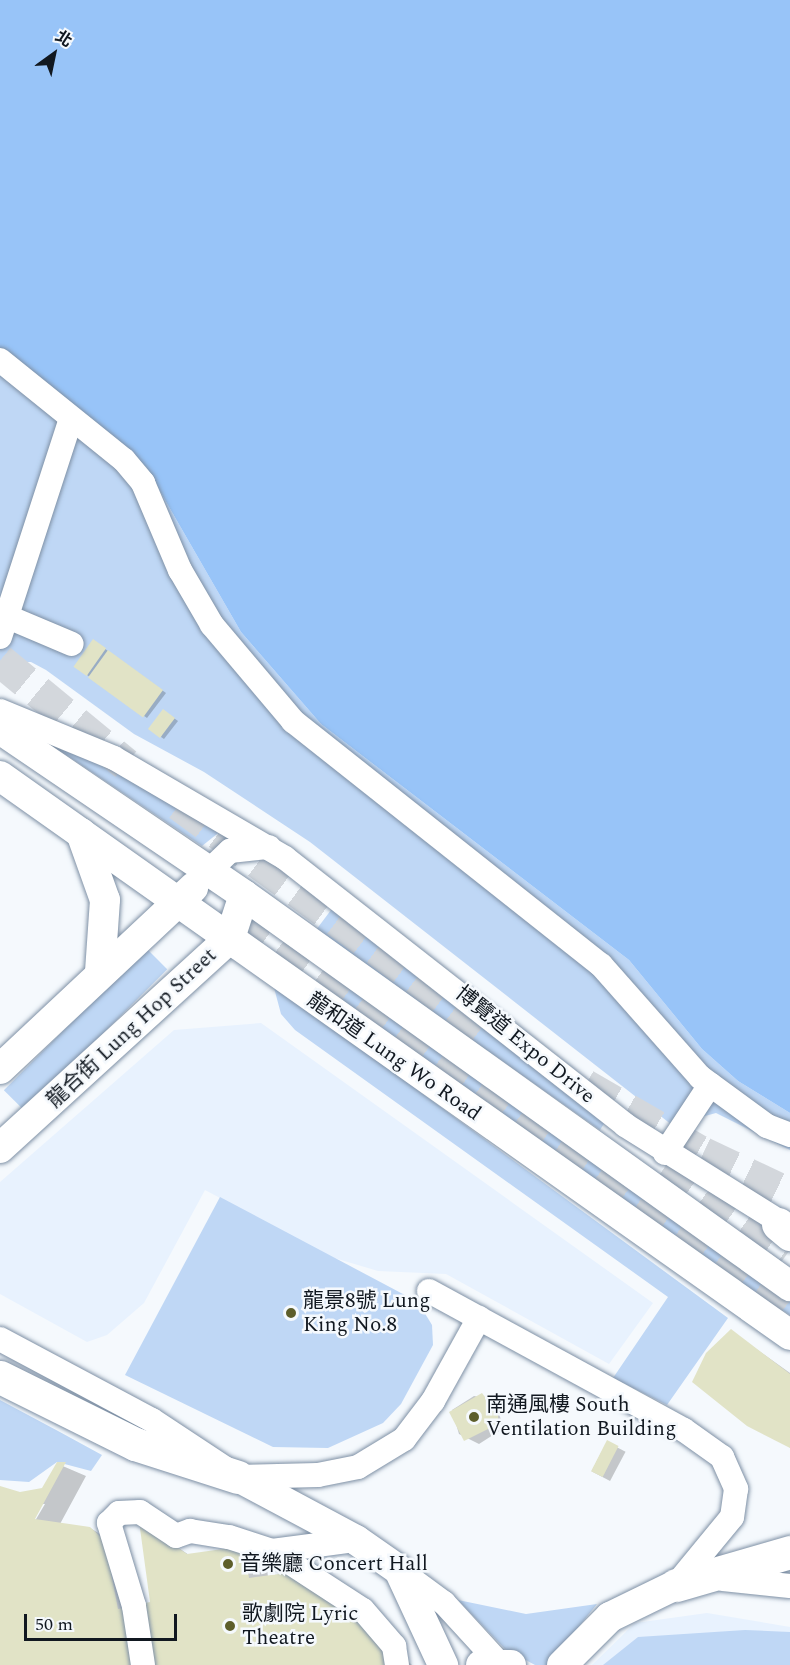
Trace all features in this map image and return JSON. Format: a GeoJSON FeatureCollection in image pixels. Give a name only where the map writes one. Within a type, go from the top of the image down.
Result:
{"type":"FeatureCollection","features":[{"type":"Feature","properties":{"kind":"highway"},"geometry":{"type":"LineString","coordinates":[[0,1377],[135,1444],[238,1477]]}},
{"type":"Feature","properties":{"kind":"highway"},"geometry":{"type":"LineString","coordinates":[[676,1585],[790,1552]]}},
{"type":"Feature","properties":{"kind":"main road","name":"龍和道 Lung Wo Road"},"geometry":{"type":"LineString","coordinates":[[0,729],[244,895],[790,1286]]}},
{"type":"Feature","properties":{"kind":"main road","name":"龍和道 Lung Wo Road"},"geometry":{"type":"LineString","coordinates":[[0,776],[790,1335]]}},
{"type":"Feature","properties":{"kind":"main road"},"geometry":{"type":"LineString","coordinates":[[81,833],[105,900],[100,971]]}},
{"type":"Feature","properties":{"kind":"main road"},"geometry":{"type":"LineString","coordinates":[[0,1069],[100,971],[180,902],[209,871]]}},
{"type":"Feature","properties":{"kind":"main road","name":"龍合街 Lung Hop Street"},"geometry":{"type":"LineString","coordinates":[[0,1148],[230,938],[244,895]]}},
{"type":"Feature","properties":{"kind":"main road"},"geometry":{"type":"LineString","coordinates":[[238,1477],[356,1540],[399,1570],[443,1665]]}},
{"type":"Feature","properties":{"kind":"main road"},"geometry":{"type":"LineString","coordinates":[[562,1665],[610,1617],[676,1585]]}},
{"type":"Feature","properties":{"kind":"street"},"geometry":{"type":"LineString","coordinates":[[0,360],[124,460],[143,483],[180,570],[212,625],[293,721],[601,965],[710,1085],[767,1126],[790,1135]]}},
{"type":"Feature","properties":{"kind":"street"},"geometry":{"type":"LineString","coordinates":[[71,419],[4,627],[72,644]]}},
{"type":"Feature","properties":{"kind":"street","name":"博覽道 Expo Drive"},"geometry":{"type":"LineString","coordinates":[[0,711],[114,758],[269,848],[345,900],[665,1153],[786,1229]]}},
{"type":"Feature","properties":{"kind":"street"},"geometry":{"type":"LineString","coordinates":[[209,871],[230,851],[269,848]]}},
{"type":"Feature","properties":{"kind":"street"},"geometry":{"type":"LineString","coordinates":[[665,1153],[710,1085]]}},
{"type":"Feature","properties":{"kind":"street"},"geometry":{"type":"LineString","coordinates":[[429,1291],[684,1430],[722,1456],[736,1489],[732,1517],[676,1585]]}},
{"type":"Feature","properties":{"kind":"street"},"geometry":{"type":"LineString","coordinates":[[0,1339],[152,1420],[238,1477],[335,1474],[381,1456],[423,1417],[479,1318]]}},
{"type":"Feature","properties":{"kind":"street"},"geometry":{"type":"LineString","coordinates":[[143,1665],[134,1606],[109,1523],[119,1513],[140,1512],[176,1536],[190,1531],[229,1537],[272,1551],[363,1610],[394,1646],[397,1665]]}},
{"type":"Feature","properties":{"kind":"street"},"geometry":{"type":"LineString","coordinates":[[272,1551],[356,1540]]}},
{"type":"Feature","properties":{"kind":"street"},"geometry":{"type":"LineString","coordinates":[[399,1570],[444,1603],[496,1664]]}},
{"type":"Feature","properties":{"kind":"street"},"geometry":{"type":"LineString","coordinates":[[676,1585],[746,1579],[790,1586]]}},
{"type":"Feature","properties":{"kind":"shaded area"},"geometry":{"type":"Polygon","coordinates":[[[0,348],[146,467],[241,632],[321,724],[629,960],[702,1049],[738,1081],[790,1113],[790,1150],[716,1113],[672,1125],[310,842],[204,772],[134,734],[46,670],[31,662],[0,662],[0,348]]]}},
{"type":"Feature","properties":{"kind":"shaded area"},"geometry":{"type":"Polygon","coordinates":[[[56,748],[111,768],[222,830],[202,846],[56,748]]]}},
{"type":"Feature","properties":{"kind":"shaded area"},"geometry":{"type":"Polygon","coordinates":[[[334,906],[605,1122],[600,1130],[316,930],[334,906]]]}},
{"type":"Feature","properties":{"kind":"shaded area"},"geometry":{"type":"Polygon","coordinates":[[[146,948],[167,969],[25,1111],[4,1090],[146,948]]]}},
{"type":"Feature","properties":{"kind":"shaded area"},"geometry":{"type":"Polygon","coordinates":[[[332,965],[790,1298],[790,1315],[610,1198],[315,986],[332,965]]]}},
{"type":"Feature","properties":{"kind":"shaded area"},"geometry":{"type":"Polygon","coordinates":[[[273,984],[728,1318],[667,1405],[613,1378],[668,1297],[295,1030],[281,1014],[273,984]]]}},
{"type":"Feature","properties":{"kind":"shaded area"},"geometry":{"type":"Polygon","coordinates":[[[261,1023],[653,1303],[609,1364],[446,1274],[378,1271],[331,1257],[205,1190],[144,1303],[107,1335],[87,1342],[0,1294],[0,1182],[174,1030],[261,1023]]]}},
{"type":"Feature","properties":{"kind":"shaded area","name":"龍景8號 Lung King No.8"},"geometry":{"type":"Polygon","coordinates":[[[220,1197],[418,1302],[432,1325],[433,1345],[401,1404],[383,1423],[328,1448],[273,1447],[125,1375],[220,1197]]]}},
{"type":"Feature","properties":{"kind":"shaded area"},"geometry":{"type":"Polygon","coordinates":[[[0,1400],[102,1455],[91,1471],[57,1462],[29,1482],[0,1480],[0,1400]]]}},
{"type":"Feature","properties":{"kind":"shaded area"},"geometry":{"type":"Polygon","coordinates":[[[458,1600],[526,1614],[597,1604],[548,1665],[535,1665],[505,1649],[458,1600]]]}},
{"type":"Feature","properties":{"kind":"shaded area"},"geometry":{"type":"Polygon","coordinates":[[[707,1613],[790,1627],[790,1665],[592,1665],[635,1623],[707,1613]]]}},
{"type":"Feature","properties":{"kind":"shaded area"},"geometry":{"type":"Polygon","coordinates":[[[745,1630],[790,1632],[790,1665],[603,1665],[638,1637],[745,1630]]]}},
{"type":"Feature","properties":{"kind":"water"},"geometry":{"type":"Polygon","coordinates":[[[0,0],[790,0],[790,1113],[738,1081],[702,1049],[629,960],[321,724],[241,632],[146,467],[0,348],[0,0]]]}},
{"type":"Feature","properties":{"kind":"building"},"geometry":{"type":"Polygon","coordinates":[[[93,639],[106,648],[87,676],[73,667],[93,639]]]}},
{"type":"Feature","properties":{"kind":"building"},"geometry":{"type":"Polygon","coordinates":[[[108,650],[163,690],[143,717],[88,678],[108,650]]]}},
{"type":"Feature","properties":{"kind":"building"},"geometry":{"type":"Polygon","coordinates":[[[163,709],[175,718],[160,738],[148,729],[163,709]]]}},
{"type":"Feature","properties":{"kind":"building"},"geometry":{"type":"Polygon","coordinates":[[[731,1329],[790,1374],[790,1448],[747,1426],[692,1382],[706,1353],[731,1329]]]}},
{"type":"Feature","properties":{"kind":"building","name":"南通風樓 South Ventilation Building"},"geometry":{"type":"Polygon","coordinates":[[[482,1393],[498,1414],[498,1424],[464,1441],[449,1412],[482,1393]]]}},
{"type":"Feature","properties":{"kind":"building"},"geometry":{"type":"Polygon","coordinates":[[[607,1440],[619,1446],[603,1477],[591,1471],[607,1440]]]}},
{"type":"Feature","properties":{"kind":"building"},"geometry":{"type":"Polygon","coordinates":[[[57,1462],[66,1462],[35,1519],[90,1527],[105,1541],[118,1609],[150,1602],[139,1521],[187,1554],[244,1546],[249,1578],[279,1574],[283,1567],[361,1615],[394,1665],[0,1665],[0,1486],[20,1492],[42,1488],[57,1462]]]}},
{"type":"Feature","properties":{"kind":"tunnel"},"geometry":{"type":"LineString","coordinates":[[0,660],[126,764]]}},
{"type":"Feature","properties":{"kind":"tunnel"},"geometry":{"type":"LineString","coordinates":[[179,804],[491,1033]]}},
{"type":"Feature","properties":{"kind":"tunnel"},"geometry":{"type":"LineString","coordinates":[[243,913],[790,1305]]}},
{"type":"Feature","properties":{"kind":"tunnel"},"geometry":{"type":"LineString","coordinates":[[585,1085],[703,1153],[790,1194]]}},
{"type":"Feature","properties":{"kind":"tunnel"},"geometry":{"type":"LineString","coordinates":[[668,1162],[790,1249]]}},
{"type":"Feature","properties":{"kind":"place","name":"龍景8號 Lung King No.8"},"geometry":{"type":"Point","coordinates":[291,1313]}},
{"type":"Feature","properties":{"kind":"place","name":"南通風樓 South Ventilation Building"},"geometry":{"type":"Point","coordinates":[474,1417]}},
{"type":"Feature","properties":{"kind":"place","name":"音樂廳 Concert Hall"},"geometry":{"type":"Point","coordinates":[228,1564]}},
{"type":"Feature","properties":{"kind":"place","name":"歌劇院 Lyric Theatre"},"geometry":{"type":"Point","coordinates":[230,1626]}}]}
